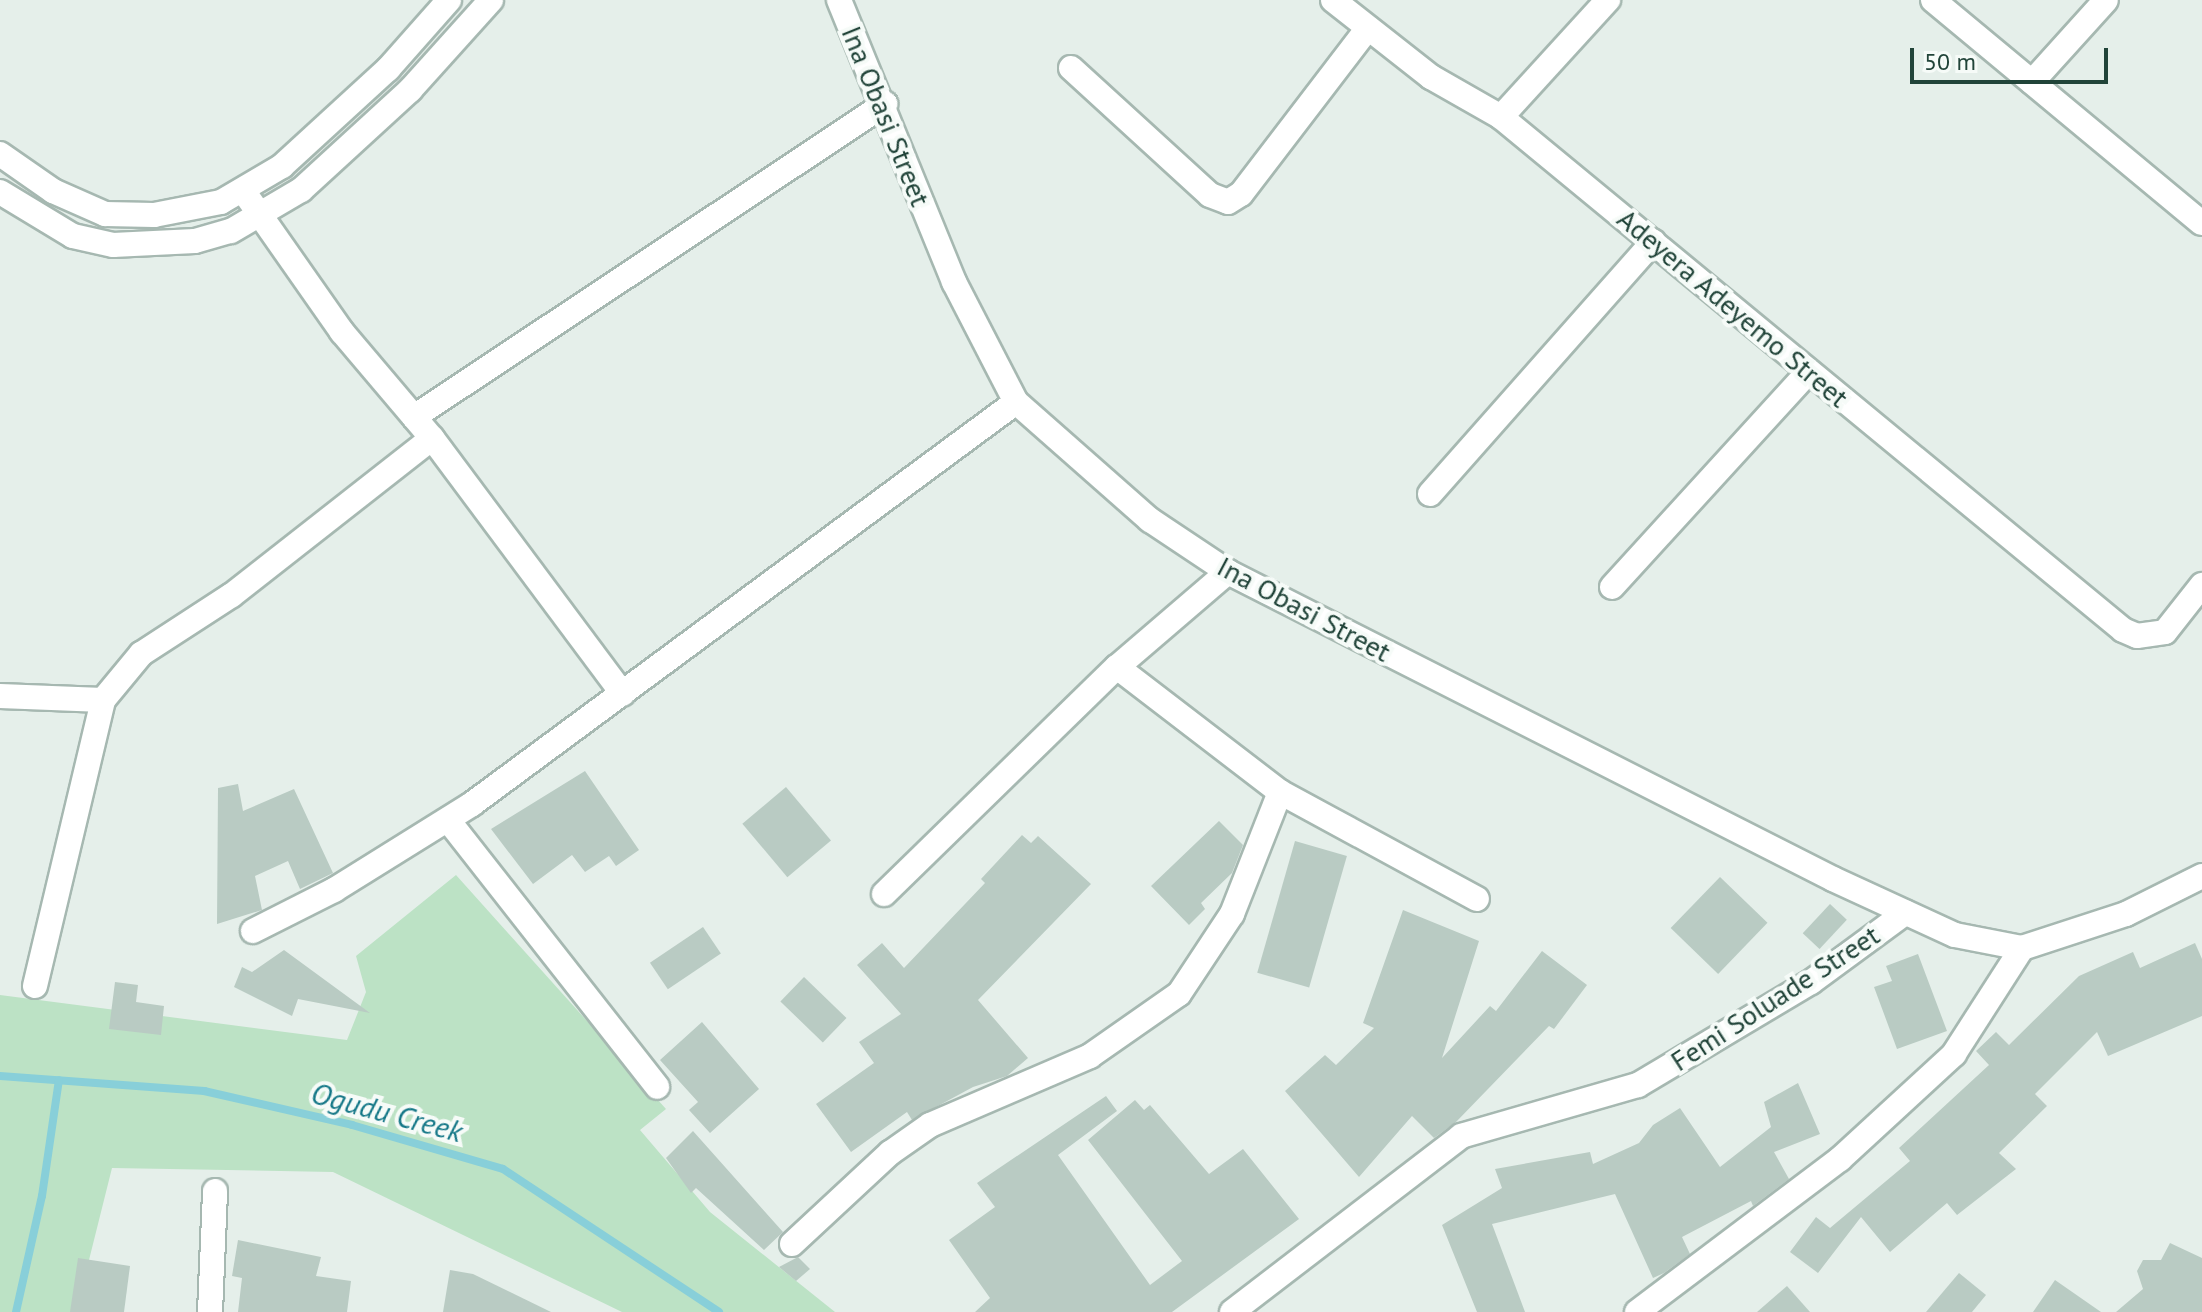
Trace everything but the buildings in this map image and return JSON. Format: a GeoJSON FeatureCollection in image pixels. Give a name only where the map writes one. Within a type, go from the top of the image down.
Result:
{"type":"FeatureCollection","features":[{"type":"Feature","properties":{"kind":"street"},"geometry":{"type":"LineString","coordinates":[[0,154],[75,203],[105,214],[154,215],[188,211],[244,192],[333,120],[449,0]]}},
{"type":"Feature","properties":{"kind":"street"},"geometry":{"type":"LineString","coordinates":[[0,192],[60,229],[113,245],[195,241],[263,217],[301,190],[410,90],[491,0]]}},
{"type":"Feature","properties":{"kind":"street","name":"Ina Obasi Street"},"geometry":{"type":"LineString","coordinates":[[839,0],[885,104],[954,282],[1016,402],[1150,520],[1228,572],[1905,913],[1955,935],[2022,948]]}},
{"type":"Feature","properties":{"kind":"street","name":"Adeyera Adeyemo Street"},"geometry":{"type":"LineString","coordinates":[[1333,0],[1431,77],[1501,117],[2123,630],[2137,636],[2165,632],[2202,585]]}},
{"type":"Feature","properties":{"kind":"street"},"geometry":{"type":"LineString","coordinates":[[1501,117],[1608,0]]}},
{"type":"Feature","properties":{"kind":"street"},"geometry":{"type":"LineString","coordinates":[[1933,0],[2202,223]]}},
{"type":"Feature","properties":{"kind":"street"},"geometry":{"type":"LineString","coordinates":[[2032,82],[2106,0]]}},
{"type":"Feature","properties":{"kind":"street"},"geometry":{"type":"LineString","coordinates":[[1071,68],[1210,195],[1228,202],[1241,194],[1368,28]]}},
{"type":"Feature","properties":{"kind":"street"},"geometry":{"type":"LineString","coordinates":[[414,417],[885,104]]}},
{"type":"Feature","properties":{"kind":"street"},"geometry":{"type":"LineString","coordinates":[[244,192],[342,332],[432,438],[623,694]]}},
{"type":"Feature","properties":{"kind":"street"},"geometry":{"type":"LineString","coordinates":[[60,229],[75,203]]}},
{"type":"Feature","properties":{"kind":"street"},"geometry":{"type":"LineString","coordinates":[[1430,494],[1653,242]]}},
{"type":"Feature","properties":{"kind":"street"},"geometry":{"type":"LineString","coordinates":[[1612,587],[1809,371]]}},
{"type":"Feature","properties":{"kind":"street"},"geometry":{"type":"LineString","coordinates":[[253,931],[334,890],[448,820],[1016,402]]}},
{"type":"Feature","properties":{"kind":"street"},"geometry":{"type":"LineString","coordinates":[[35,986],[103,700],[141,654],[232,595],[432,438]]}},
{"type":"Feature","properties":{"kind":"street"},"geometry":{"type":"LineString","coordinates":[[884,894],[1117,667],[1228,572]]}},
{"type":"Feature","properties":{"kind":"street"},"geometry":{"type":"LineString","coordinates":[[1117,667],[1280,792],[1477,899]]}},
{"type":"Feature","properties":{"kind":"street"},"geometry":{"type":"LineString","coordinates":[[0,696],[103,700]]}},
{"type":"Feature","properties":{"kind":"street"},"geometry":{"type":"LineString","coordinates":[[792,1244],[890,1153],[930,1125],[1090,1056],[1179,994],[1232,914],[1280,792]]}},
{"type":"Feature","properties":{"kind":"street"},"geometry":{"type":"LineString","coordinates":[[448,820],[657,1087]]}},
{"type":"Feature","properties":{"kind":"street"},"geometry":{"type":"LineString","coordinates":[[1637,1312],[1840,1159],[1954,1054],[2022,948],[2126,914],[2202,876]]}},
{"type":"Feature","properties":{"kind":"street","name":"Femi Soluade Street"},"geometry":{"type":"LineString","coordinates":[[1232,1312],[1461,1136],[1638,1085],[1811,982],[1905,913]]}},
{"type":"Feature","properties":{"kind":"street"},"geometry":{"type":"LineString","coordinates":[[210,1312],[215,1191]]}},
{"type":"Feature","properties":{"kind":"green space"},"geometry":{"type":"Polygon","coordinates":[[[456,875],[666,1109],[640,1130],[710,1212],[835,1312],[622,1312],[333,1172],[112,1168],[76,1312],[0,1312],[0,995],[347,1040],[366,992],[356,956],[456,875]]]}},
{"type":"Feature","properties":{"kind":"waterway","name":"Ogudu Creek"},"geometry":{"type":"LineString","coordinates":[[0,1076],[204,1091],[352,1125],[503,1169],[719,1312]]}},
{"type":"Feature","properties":{"kind":"waterway"},"geometry":{"type":"LineString","coordinates":[[16,1312],[42,1196],[59,1080]]}}]}
